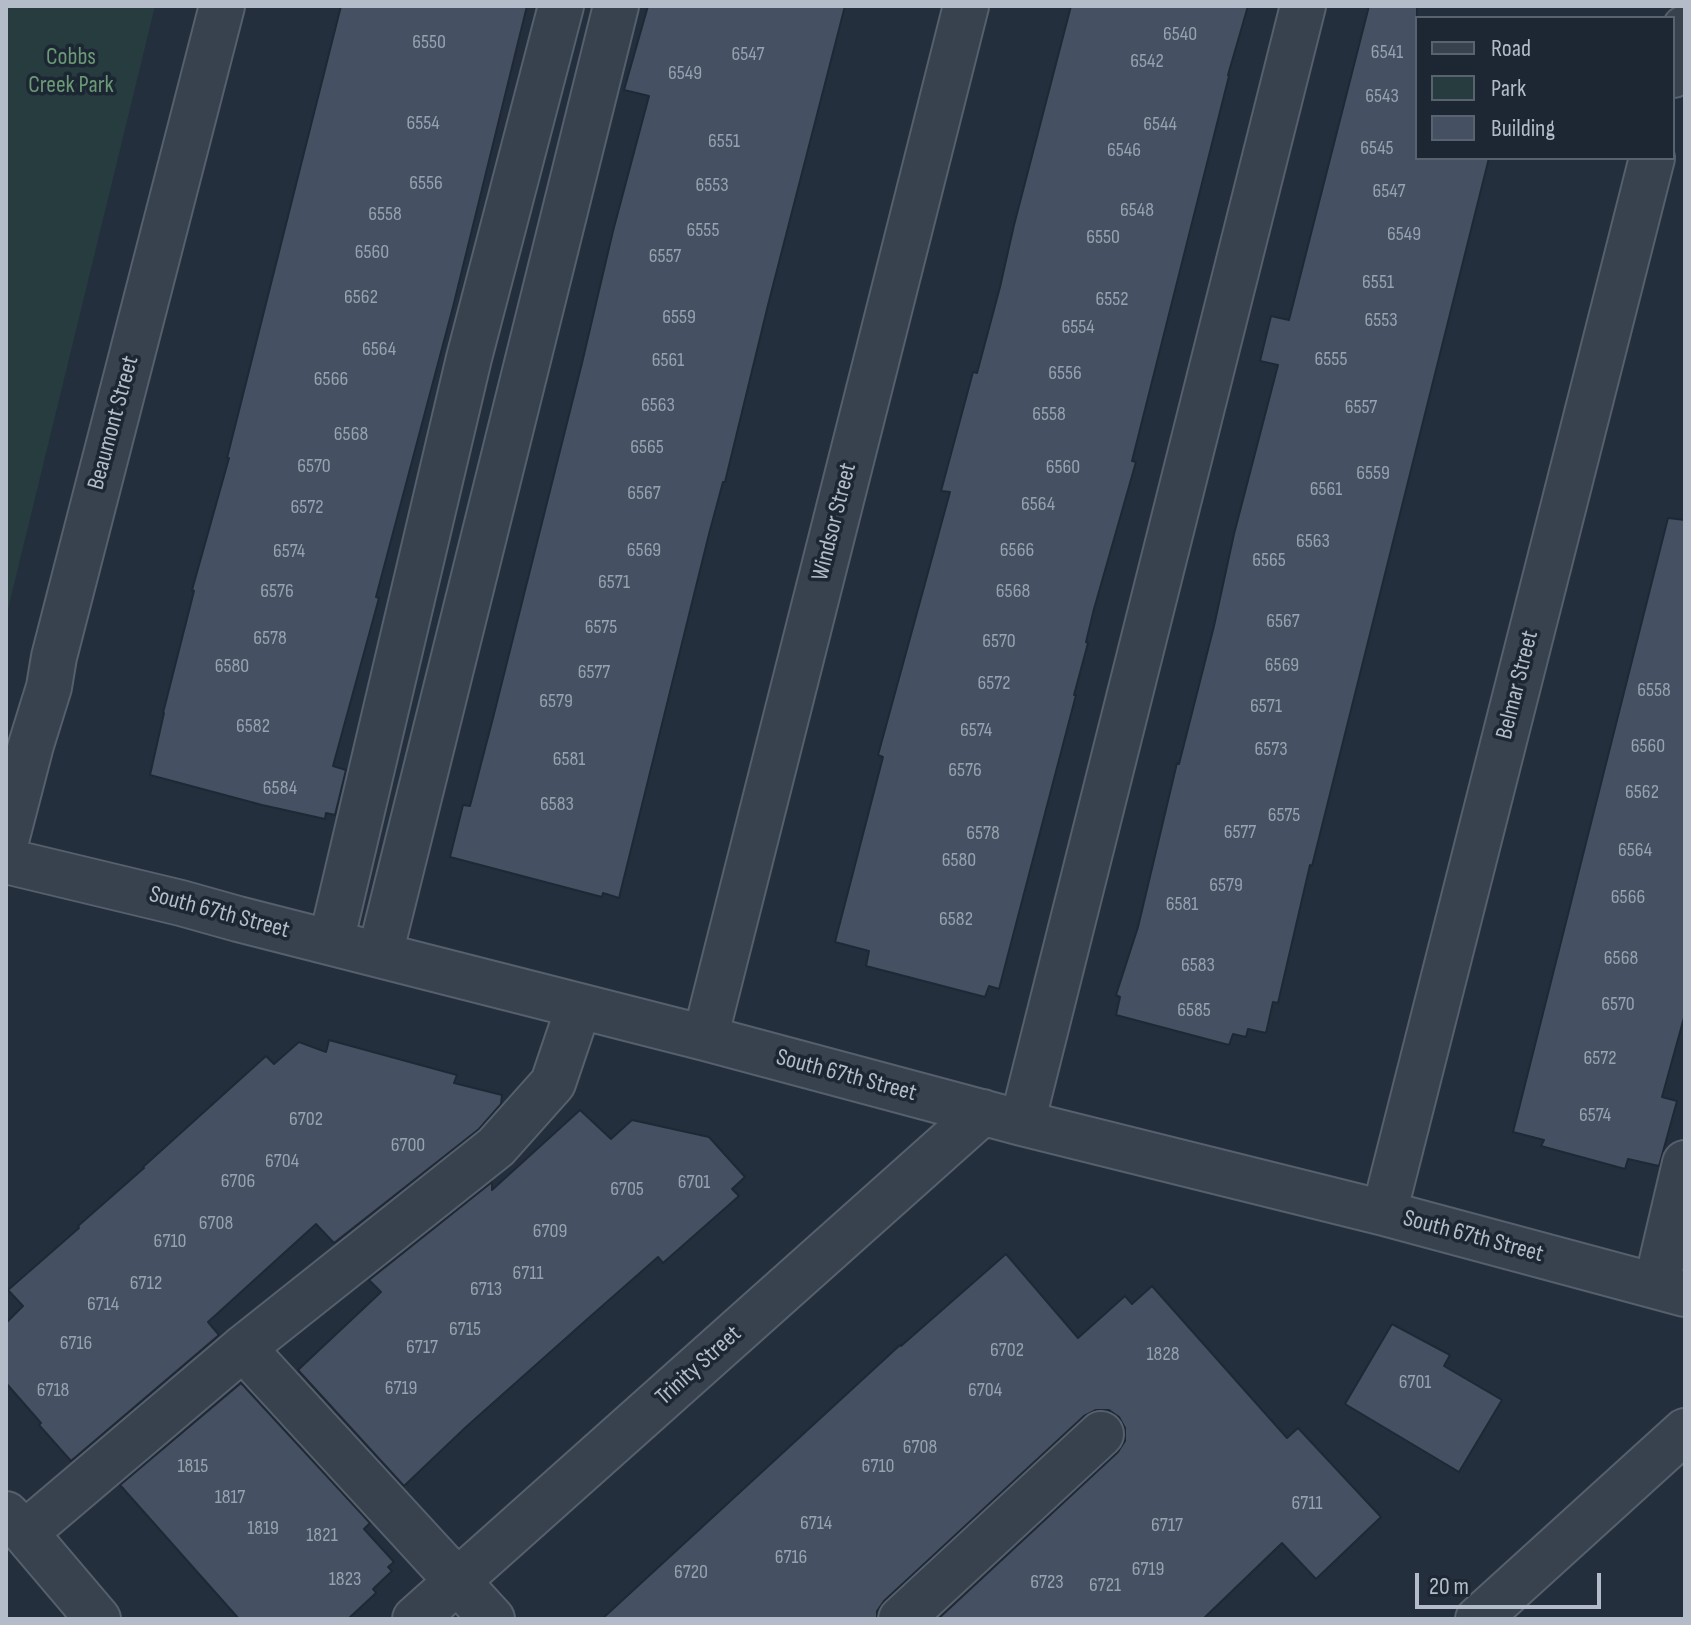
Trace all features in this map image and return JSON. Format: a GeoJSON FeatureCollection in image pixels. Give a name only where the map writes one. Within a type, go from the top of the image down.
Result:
{"type":"FeatureCollection","features":[{"type":"Feature","properties":{"kind":"street","name":"Beaumont Street"},"geometry":{"type":"LineString","coordinates":[[6,841],[49,687],[54,657],[222,6]]}},
{"type":"Feature","properties":{"kind":"street"},"geometry":{"type":"LineString","coordinates":[[331,942],[469,358],[561,6]]}},
{"type":"Feature","properties":{"kind":"street"},"geometry":{"type":"LineString","coordinates":[[380,954],[616,6]]}},
{"type":"Feature","properties":{"kind":"street","name":"Windsor Street"},"geometry":{"type":"LineString","coordinates":[[705,1038],[966,6]]}},
{"type":"Feature","properties":{"kind":"street"},"geometry":{"type":"LineString","coordinates":[[1002,1118],[1303,6]]}},
{"type":"Feature","properties":{"kind":"street"},"geometry":{"type":"LineString","coordinates":[[1675,67],[1685,28]]}},
{"type":"Feature","properties":{"kind":"street","name":"Belmar Street"},"geometry":{"type":"LineString","coordinates":[[1384,1213],[1651,160]]}},
{"type":"Feature","properties":{"kind":"street","name":"South 67th Street"},"geometry":{"type":"LineString","coordinates":[[6,861],[380,954],[1002,1118],[1384,1213],[1670,1290]]}},
{"type":"Feature","properties":{"kind":"street"},"geometry":{"type":"LineString","coordinates":[[98,1619],[16,1523],[496,1147],[553,1083],[579,1006]]}},
{"type":"Feature","properties":{"kind":"street","name":"Trinity Street"},"geometry":{"type":"LineString","coordinates":[[415,1619],[1002,1118]]}},
{"type":"Feature","properties":{"kind":"street"},"geometry":{"type":"LineString","coordinates":[[1670,1290],[1685,1163]]}},
{"type":"Feature","properties":{"kind":"street"},"geometry":{"type":"LineString","coordinates":[[243,1348],[492,1619]]}},
{"type":"Feature","properties":{"kind":"street"},"geometry":{"type":"LineString","coordinates":[[1478,1619],[1685,1431]]}},
{"type":"Feature","properties":{"kind":"street"},"geometry":{"type":"LineString","coordinates":[[901,1619],[1101,1434]]}},
{"type":"Feature","properties":{"kind":"green space","name":"Cobbs Creek Park"},"geometry":{"type":"Polygon","coordinates":[[[6,6],[155,6],[8,609],[6,609],[6,6]]]}},
{"type":"Feature","properties":{"kind":"building"},"geometry":{"type":"Polygon","coordinates":[[[341,6],[527,6],[453,307],[376,597],[379,598],[333,766],[346,770],[335,815],[326,813],[325,819],[150,775],[192,590],[229,458],[341,6]]]}},
{"type":"Feature","properties":{"kind":"building"},"geometry":{"type":"Polygon","coordinates":[[[648,6],[845,6],[619,898],[603,893],[602,897],[450,857],[463,805],[470,806],[649,96],[624,90],[648,6]]]}},
{"type":"Feature","properties":{"kind":"building"},"geometry":{"type":"Polygon","coordinates":[[[1071,6],[1248,6],[1132,461],[1136,462],[1094,609],[1076,695],[999,989],[989,986],[985,997],[866,966],[869,951],[835,942],[883,757],[878,755],[950,492],[941,491],[973,372],[977,373],[1071,6]]]}},
{"type":"Feature","properties":{"kind":"building"},"geometry":{"type":"Polygon","coordinates":[[[1369,6],[1417,6],[1415,160],[1488,160],[1278,1003],[1273,1002],[1266,1033],[1248,1029],[1246,1037],[1233,1034],[1229,1045],[1116,1015],[1120,997],[1116,995],[1138,927],[1278,365],[1260,361],[1271,316],[1289,320],[1369,6]]]}},
{"type":"Feature","properties":{"kind":"building"},"geometry":{"type":"Polygon","coordinates":[[[1668,518],[1685,520],[1685,1014],[1662,1097],[1677,1101],[1659,1166],[1628,1159],[1625,1169],[1541,1146],[1544,1140],[1513,1132],[1668,518]]]}},
{"type":"Feature","properties":{"kind":"building"},"geometry":{"type":"Polygon","coordinates":[[[329,1040],[457,1075],[454,1083],[502,1095],[501,1104],[479,1129],[334,1243],[316,1224],[208,1322],[219,1335],[71,1461],[6,1383],[6,1323],[23,1306],[8,1290],[266,1056],[274,1064],[299,1042],[326,1052],[329,1040]]]}},
{"type":"Feature","properties":{"kind":"building"},"geometry":{"type":"Polygon","coordinates":[[[580,1110],[611,1139],[632,1120],[709,1137],[745,1177],[732,1189],[739,1196],[663,1263],[658,1257],[404,1486],[298,1370],[381,1292],[369,1280],[492,1182],[492,1190],[580,1110]]]}},
{"type":"Feature","properties":{"kind":"building"},"geometry":{"type":"Polygon","coordinates":[[[1006,1254],[1078,1338],[1125,1296],[1132,1304],[1152,1286],[1287,1438],[1298,1428],[1381,1517],[1316,1579],[1282,1543],[1203,1619],[938,1619],[1118,1452],[1125,1441],[1125,1428],[1119,1417],[1109,1410],[1096,1410],[1084,1416],[884,1601],[877,1611],[877,1619],[602,1619],[900,1345],[1006,1254]]]}},
{"type":"Feature","properties":{"kind":"building"},"geometry":{"type":"Polygon","coordinates":[[[1392,1324],[1450,1355],[1444,1366],[1502,1400],[1459,1472],[1345,1404],[1392,1324]]]}},
{"type":"Feature","properties":{"kind":"building"},"geometry":{"type":"Polygon","coordinates":[[[241,1383],[370,1523],[364,1529],[394,1562],[388,1567],[392,1571],[373,1589],[376,1593],[348,1619],[239,1619],[120,1485],[241,1383]]]}}]}
